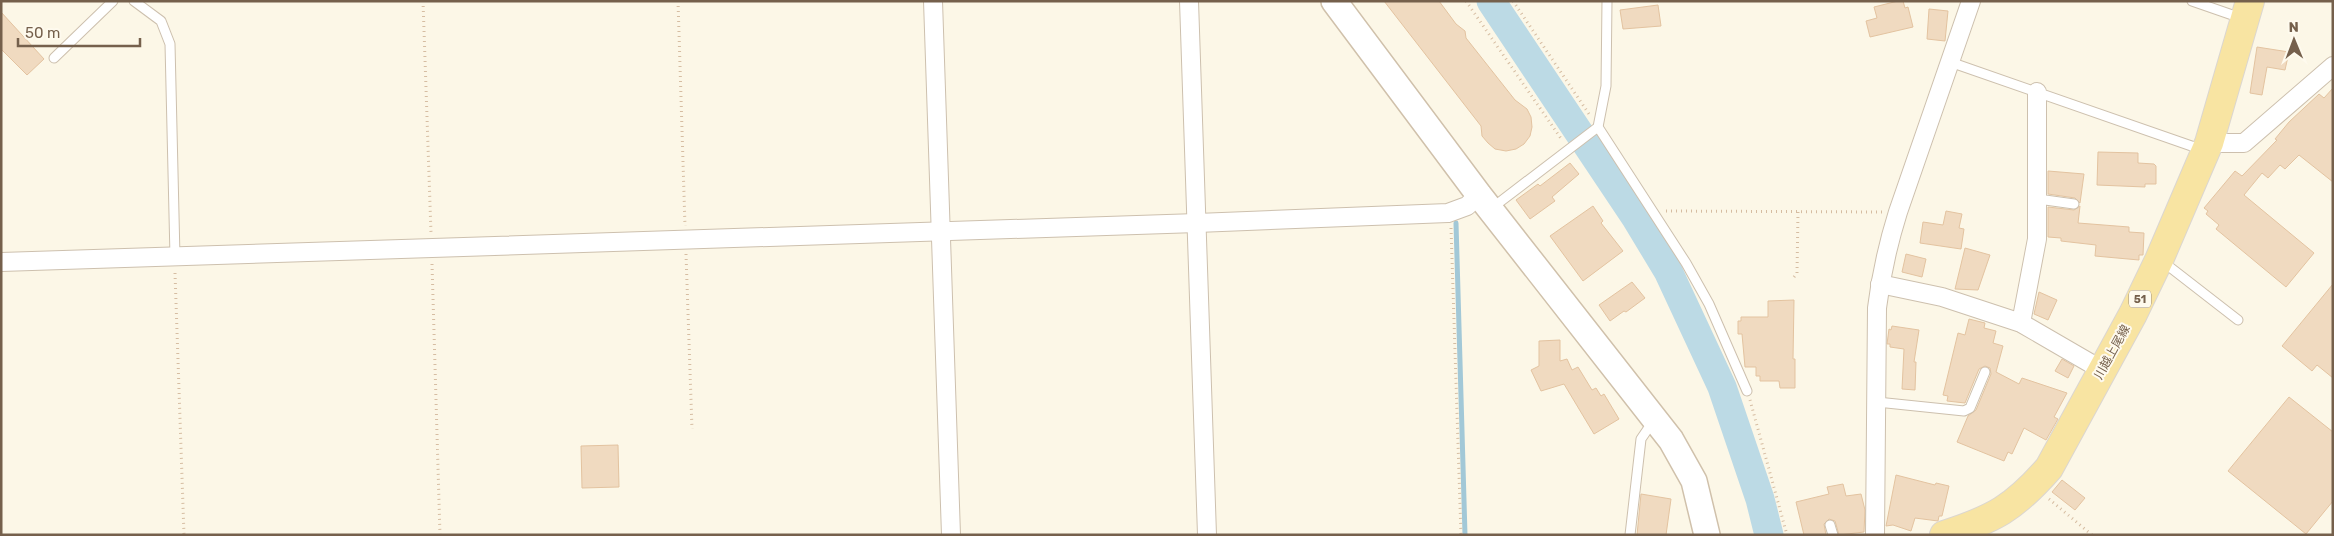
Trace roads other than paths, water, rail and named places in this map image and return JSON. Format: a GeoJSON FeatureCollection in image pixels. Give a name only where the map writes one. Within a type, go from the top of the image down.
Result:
{"type":"FeatureCollection","features":[{"type":"Feature","properties":{"kind":"main road","name":"川越上尾線"},"geometry":{"type":"LineString","coordinates":[[1944,535],[1982,523],[2005,510],[2033,486],[2049,468],[2160,260],[2207,147],[2248,10]]}},
{"type":"Feature","properties":{"kind":"street"},"geometry":{"type":"LineString","coordinates":[[933,1],[951,535]]}},
{"type":"Feature","properties":{"kind":"street"},"geometry":{"type":"LineString","coordinates":[[1189,1],[1206,535]]}},
{"type":"Feature","properties":{"kind":"street"},"geometry":{"type":"LineString","coordinates":[[1334,1],[1485,202],[1671,440],[1694,481],[1707,535]]}},
{"type":"Feature","properties":{"kind":"street"},"geometry":{"type":"LineString","coordinates":[[1875,535],[1877,308],[1880,284],[1887,248],[1898,212],[1971,1]]}},
{"type":"Feature","properties":{"kind":"street"},"geometry":{"type":"LineString","coordinates":[[2207,147],[2244,143],[2332,67]]}},
{"type":"Feature","properties":{"kind":"street"},"geometry":{"type":"LineString","coordinates":[[2021,323],[2037,239],[2038,92]]}},
{"type":"Feature","properties":{"kind":"street"},"geometry":{"type":"LineString","coordinates":[[1,262],[1197,223],[1448,212],[1485,202]]}},
{"type":"Feature","properties":{"kind":"street"},"geometry":{"type":"LineString","coordinates":[[1880,284],[1942,297],[2021,323],[2102,370]]}},
{"type":"Feature","properties":{"kind":"lane"},"geometry":{"type":"LineString","coordinates":[[54,58],[113,1]]}},
{"type":"Feature","properties":{"kind":"lane"},"geometry":{"type":"LineString","coordinates":[[134,1],[161,21],[170,44],[175,257]]}},
{"type":"Feature","properties":{"kind":"lane"},"geometry":{"type":"LineString","coordinates":[[1485,202],[1569,148],[1596,128],[1606,86],[1607,1]]}},
{"type":"Feature","properties":{"kind":"lane"},"geometry":{"type":"LineString","coordinates":[[2192,1],[2248,10]]}},
{"type":"Feature","properties":{"kind":"lane"},"geometry":{"type":"LineString","coordinates":[[1950,62],[2207,147]]}},
{"type":"Feature","properties":{"kind":"lane"},"geometry":{"type":"LineString","coordinates":[[1596,128],[1655,213],[1709,304],[1747,392]]}},
{"type":"Feature","properties":{"kind":"lane"},"geometry":{"type":"LineString","coordinates":[[2038,199],[2074,204]]}},
{"type":"Feature","properties":{"kind":"lane"},"geometry":{"type":"LineString","coordinates":[[2160,260],[2238,320]]}},
{"type":"Feature","properties":{"kind":"lane"},"geometry":{"type":"LineString","coordinates":[[1877,402],[1964,411],[1970,408],[1985,372]]}},
{"type":"Feature","properties":{"kind":"lane"},"geometry":{"type":"LineString","coordinates":[[1630,535],[1641,439],[1655,419]]}},
{"type":"Feature","properties":{"kind":"lane"},"geometry":{"type":"LineString","coordinates":[[1830,525],[1833,535]]}},
{"type":"Feature","properties":{"kind":"waterway"},"geometry":{"type":"LineString","coordinates":[[1491,1],[1636,218],[1668,271],[1722,387],[1760,499],[1769,535]]}},
{"type":"Feature","properties":{"kind":"waterway"},"geometry":{"type":"LineString","coordinates":[[1456,223],[1465,535]]}}]}
